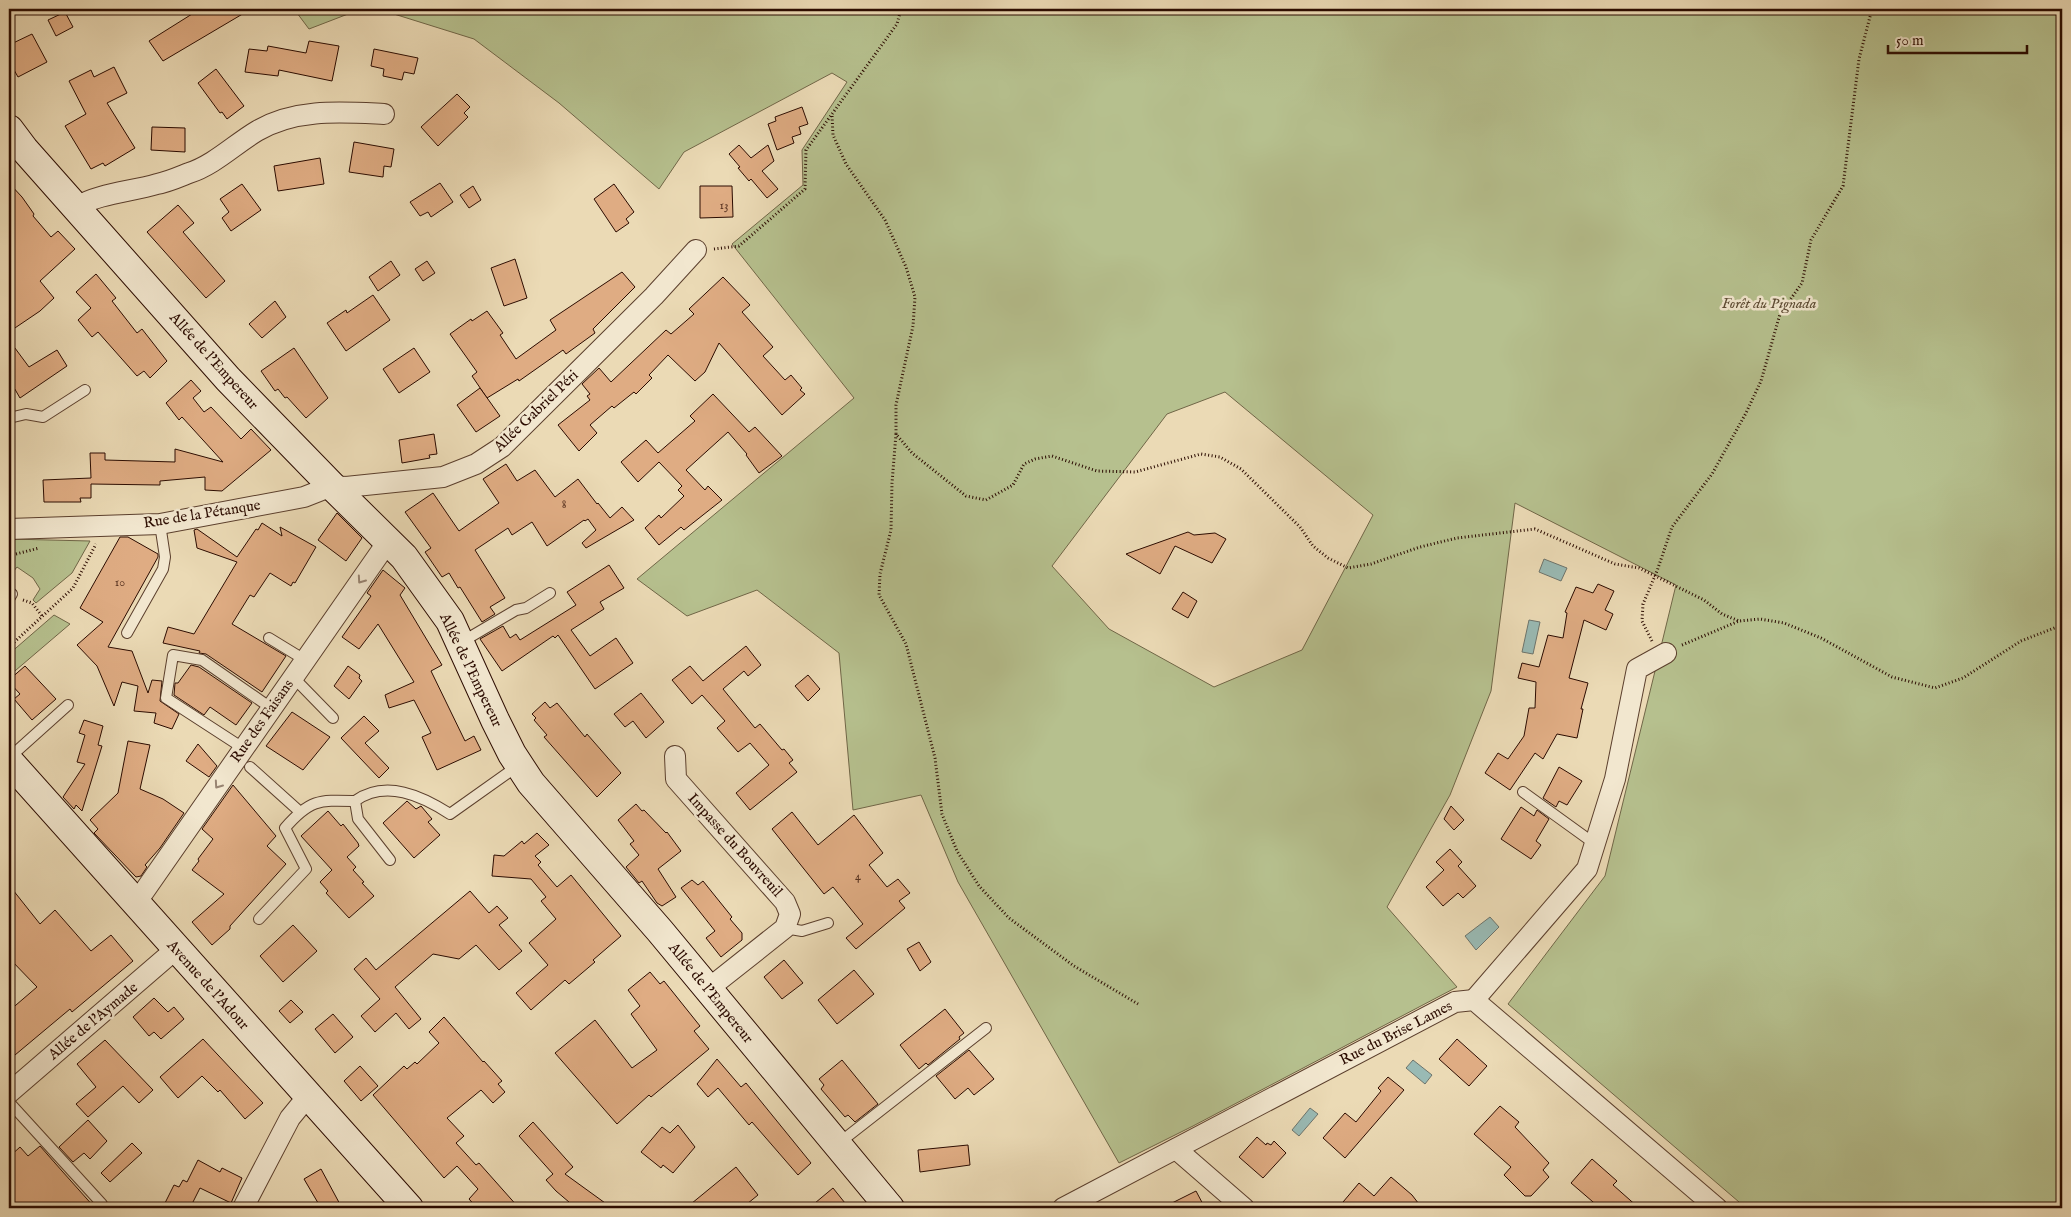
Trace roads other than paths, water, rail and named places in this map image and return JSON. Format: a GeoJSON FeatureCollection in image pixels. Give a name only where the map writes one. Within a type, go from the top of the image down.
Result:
{"type":"FeatureCollection","features":[{"type":"Feature","properties":{"kind":"street"},"geometry":{"type":"LineString","coordinates":[[76,207],[84,202],[157,184],[193,172],[258,130],[288,117],[332,111],[384,114]]}},
{"type":"Feature","properties":{"kind":"street","name":"Allée de l'Empereur"},"geometry":{"type":"LineString","coordinates":[[9,129],[24,149],[228,379],[332,486],[389,540],[423,581],[450,621],[494,720],[519,765],[553,809],[660,930],[890,1208]]}},
{"type":"Feature","properties":{"kind":"street","name":"Allée Gabriel Péri"},"geometry":{"type":"LineString","coordinates":[[332,486],[346,487],[443,477],[476,464],[502,447],[654,296],[696,250]]}},
{"type":"Feature","properties":{"kind":"street","name":"Rue de la Pétanque"},"geometry":{"type":"LineString","coordinates":[[9,529],[160,524],[304,497],[332,486]]}},
{"type":"Feature","properties":{"kind":"street","name":"Rue des Faisans"},"geometry":{"type":"LineString","coordinates":[[136,903],[247,758],[272,708],[389,540]]}},
{"type":"Feature","properties":{"kind":"street"},"geometry":{"type":"LineString","coordinates":[[1474,1000],[1587,869],[1615,778],[1637,669],[1666,652]]}},
{"type":"Feature","properties":{"kind":"street","name":"Impasse du Bouvreuil"},"geometry":{"type":"LineString","coordinates":[[676,756],[676,779],[785,902],[790,914],[785,928]]}},
{"type":"Feature","properties":{"kind":"street","name":"Avenue de l'Adour"},"geometry":{"type":"LineString","coordinates":[[9,760],[408,1208]]}},
{"type":"Feature","properties":{"kind":"street"},"geometry":{"type":"LineString","coordinates":[[708,990],[785,928]]}},
{"type":"Feature","properties":{"kind":"street","name":"Allée de l'Aymade"},"geometry":{"type":"LineString","coordinates":[[9,1093],[176,949]]}},
{"type":"Feature","properties":{"kind":"street","name":"Rue du Brise Lames"},"geometry":{"type":"LineString","coordinates":[[1063,1208],[1455,1002],[1474,1000],[1717,1208]]}},
{"type":"Feature","properties":{"kind":"street"},"geometry":{"type":"LineString","coordinates":[[243,1208],[290,1118],[308,1096]]}},
{"type":"Feature","properties":{"kind":"street"},"geometry":{"type":"LineString","coordinates":[[1176,1149],[1244,1208]]}},
{"type":"Feature","properties":{"kind":"lane"},"geometry":{"type":"LineString","coordinates":[[9,418],[26,414],[43,417],[85,390]]}},
{"type":"Feature","properties":{"kind":"lane"},"geometry":{"type":"LineString","coordinates":[[127,633],[163,570],[165,556],[160,524]]}},
{"type":"Feature","properties":{"kind":"lane"},"geometry":{"type":"LineString","coordinates":[[460,643],[550,592]]}},
{"type":"Feature","properties":{"kind":"lane"},"geometry":{"type":"LineString","coordinates":[[269,638],[305,660]]}},
{"type":"Feature","properties":{"kind":"lane"},"geometry":{"type":"LineString","coordinates":[[272,708],[202,660],[173,655],[166,698],[247,758],[299,811]]}},
{"type":"Feature","properties":{"kind":"lane"},"geometry":{"type":"LineString","coordinates":[[293,677],[333,718]]}},
{"type":"Feature","properties":{"kind":"lane"},"geometry":{"type":"LineString","coordinates":[[9,760],[68,705]]}},
{"type":"Feature","properties":{"kind":"lane"},"geometry":{"type":"LineString","coordinates":[[259,919],[306,869],[285,828],[299,811],[321,800],[356,801],[364,795],[383,790],[408,793],[428,800],[450,814],[519,765]]}},
{"type":"Feature","properties":{"kind":"lane"},"geometry":{"type":"LineString","coordinates":[[1523,792],[1595,844]]}},
{"type":"Feature","properties":{"kind":"lane"},"geometry":{"type":"LineString","coordinates":[[356,801],[358,820],[390,860]]}},
{"type":"Feature","properties":{"kind":"lane"},"geometry":{"type":"LineString","coordinates":[[785,928],[802,931],[828,923]]}},
{"type":"Feature","properties":{"kind":"lane"},"geometry":{"type":"LineString","coordinates":[[837,1144],[986,1028]]}},
{"type":"Feature","properties":{"kind":"lane"},"geometry":{"type":"LineString","coordinates":[[9,1102],[102,1204]]}},
{"type":"Feature","properties":{"kind":"water"},"geometry":{"type":"Polygon","coordinates":[[[1544,559],[1567,568],[1561,581],[1539,572],[1544,559]]]}},
{"type":"Feature","properties":{"kind":"water"},"geometry":{"type":"Polygon","coordinates":[[[1529,620],[1540,622],[1533,654],[1522,652],[1529,620]]]}},
{"type":"Feature","properties":{"kind":"water"},"geometry":{"type":"Polygon","coordinates":[[[1490,917],[1499,927],[1476,950],[1465,936],[1490,917]]]}},
{"type":"Feature","properties":{"kind":"water"},"geometry":{"type":"Polygon","coordinates":[[[1413,1060],[1432,1075],[1425,1084],[1406,1068],[1413,1060]]]}},
{"type":"Feature","properties":{"kind":"water"},"geometry":{"type":"Polygon","coordinates":[[[1310,1108],[1318,1114],[1299,1136],[1292,1130],[1310,1108]]]}},
{"type":"Feature","properties":{"kind":"park label","name":"Forêt du Pignada"},"geometry":{"type":"Point","coordinates":[1769,303]}}]}
